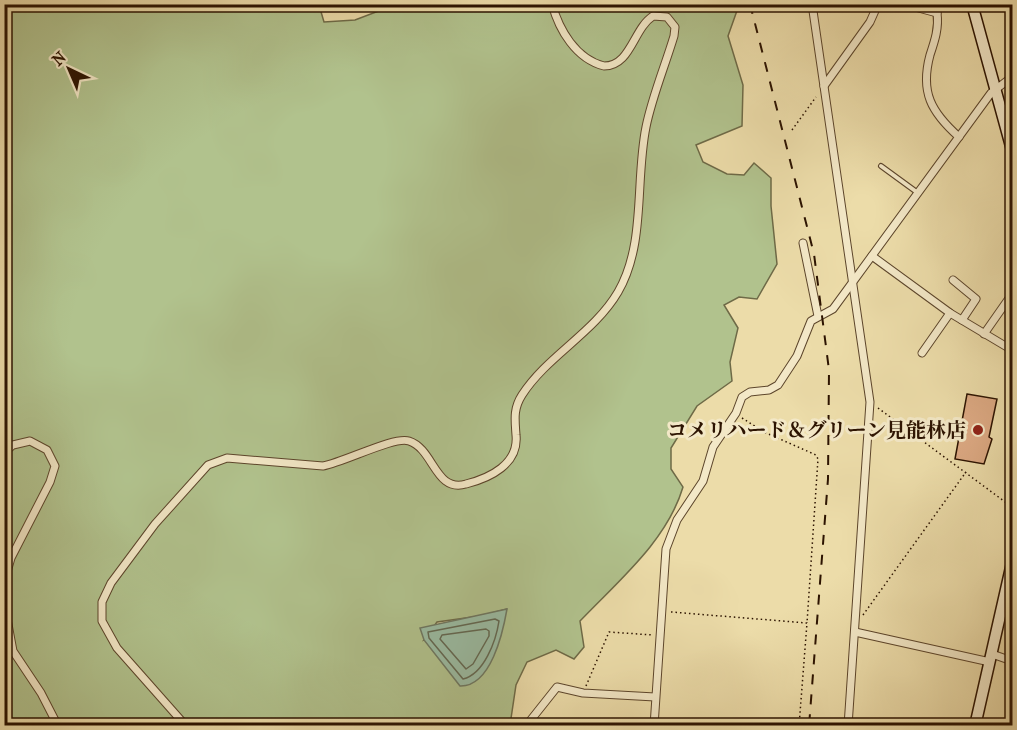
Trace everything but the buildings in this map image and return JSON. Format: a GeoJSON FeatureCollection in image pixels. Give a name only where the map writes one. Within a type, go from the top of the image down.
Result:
{"type":"FeatureCollection","features":[{"type":"Feature","properties":{"kind":"main road"},"geometry":{"type":"LineString","coordinates":[[972,4],[1012,150]]}},
{"type":"Feature","properties":{"kind":"main road"},"geometry":{"type":"LineString","coordinates":[[975,726],[1012,562]]}},
{"type":"Feature","properties":{"kind":"street"},"geometry":{"type":"LineString","coordinates":[[186,726],[117,648],[105,629],[101,611],[111,583],[155,524],[202,470],[214,461],[227,458],[323,466],[339,463],[384,444],[401,440],[410,441],[419,447],[442,478],[452,485],[464,485],[484,479],[503,468],[514,452],[517,435],[514,415],[521,397],[543,371],[606,309],[618,292],[630,264],[635,243],[640,168],[646,125],[675,36],[675,27],[664,16],[653,16],[643,24],[621,60],[604,66],[590,60],[565,36],[558,24],[552,4]]}},
{"type":"Feature","properties":{"kind":"street"},"geometry":{"type":"LineString","coordinates":[[812,4],[870,402],[848,726]]}},
{"type":"Feature","properties":{"kind":"street"},"geometry":{"type":"LineString","coordinates":[[824,86],[870,22],[878,4]]}},
{"type":"Feature","properties":{"kind":"street"},"geometry":{"type":"LineString","coordinates":[[904,4],[937,13]]}},
{"type":"Feature","properties":{"kind":"street"},"geometry":{"type":"LineString","coordinates":[[937,4],[938,24],[925,72],[926,84],[936,113],[958,137]]}},
{"type":"Feature","properties":{"kind":"street"},"geometry":{"type":"LineString","coordinates":[[654,726],[666,549],[677,520],[703,481],[713,447],[736,413],[742,397],[750,392],[769,390],[787,375],[806,331],[818,316],[833,309],[958,137],[996,89],[1012,77]]}},
{"type":"Feature","properties":{"kind":"street"},"geometry":{"type":"LineString","coordinates":[[803,243],[818,316]]}},
{"type":"Feature","properties":{"kind":"street"},"geometry":{"type":"LineString","coordinates":[[872,256],[950,313],[1012,350]]}},
{"type":"Feature","properties":{"kind":"street"},"geometry":{"type":"LineString","coordinates":[[953,280],[976,299],[962,320]]}},
{"type":"Feature","properties":{"kind":"street"},"geometry":{"type":"LineString","coordinates":[[984,334],[1012,294]]}},
{"type":"Feature","properties":{"kind":"street"},"geometry":{"type":"LineString","coordinates":[[922,353],[950,313]]}},
{"type":"Feature","properties":{"kind":"street"},"geometry":{"type":"LineString","coordinates":[[4,453],[13,445],[30,441],[47,450],[55,466],[50,482],[11,558],[4,582]]}},
{"type":"Feature","properties":{"kind":"street"},"geometry":{"type":"LineString","coordinates":[[4,603],[14,651],[42,693],[58,726]]}},
{"type":"Feature","properties":{"kind":"street"},"geometry":{"type":"LineString","coordinates":[[855,629],[1012,662]]}},
{"type":"Feature","properties":{"kind":"street"},"geometry":{"type":"LineString","coordinates":[[526,726],[557,687],[583,693],[656,697]]}},
{"type":"Feature","properties":{"kind":"lane"},"geometry":{"type":"LineString","coordinates":[[881,166],[918,193]]}},
{"type":"Feature","properties":{"kind":"path"},"geometry":{"type":"LineString","coordinates":[[792,130],[824,86]]}},
{"type":"Feature","properties":{"kind":"path"},"geometry":{"type":"LineString","coordinates":[[870,402],[1012,507]]}},
{"type":"Feature","properties":{"kind":"path"},"geometry":{"type":"LineString","coordinates":[[736,413],[764,432],[816,455],[818,459],[799,726]]}},
{"type":"Feature","properties":{"kind":"path"},"geometry":{"type":"LineString","coordinates":[[855,629],[966,472]]}},
{"type":"Feature","properties":{"kind":"path"},"geometry":{"type":"LineString","coordinates":[[663,611],[807,623]]}},
{"type":"Feature","properties":{"kind":"path"},"geometry":{"type":"LineString","coordinates":[[583,693],[609,632],[661,635]]}},
{"type":"Feature","properties":{"kind":"shaded area"},"geometry":{"type":"Polygon","coordinates":[[[397,4],[739,5],[728,36],[743,85],[742,126],[696,145],[703,162],[727,174],[744,175],[754,163],[771,178],[771,206],[777,264],[757,299],[739,297],[724,305],[738,328],[730,362],[732,381],[697,406],[671,448],[671,469],[683,487],[676,507],[666,525],[640,559],[580,621],[584,647],[574,659],[556,650],[527,662],[516,685],[510,725],[5,725],[4,5],[319,5],[324,22],[355,20],[397,4]],[[507,609],[480,616],[437,622],[424,640],[507,609]]]}},
{"type":"Feature","properties":{"kind":"water"},"geometry":{"type":"Polygon","coordinates":[[[507,609],[499,644],[487,668],[480,678],[471,684],[460,686],[424,640],[420,628],[507,609]]]}},
{"type":"Feature","properties":{"kind":"railway"},"geometry":{"type":"LineString","coordinates":[[750,4],[814,254],[829,370],[828,479],[809,726]]}},
{"type":"Feature","properties":{"kind":"place","name":"コメリハード＆グリーン見能林店"},"geometry":{"type":"Point","coordinates":[978,430]}}]}
